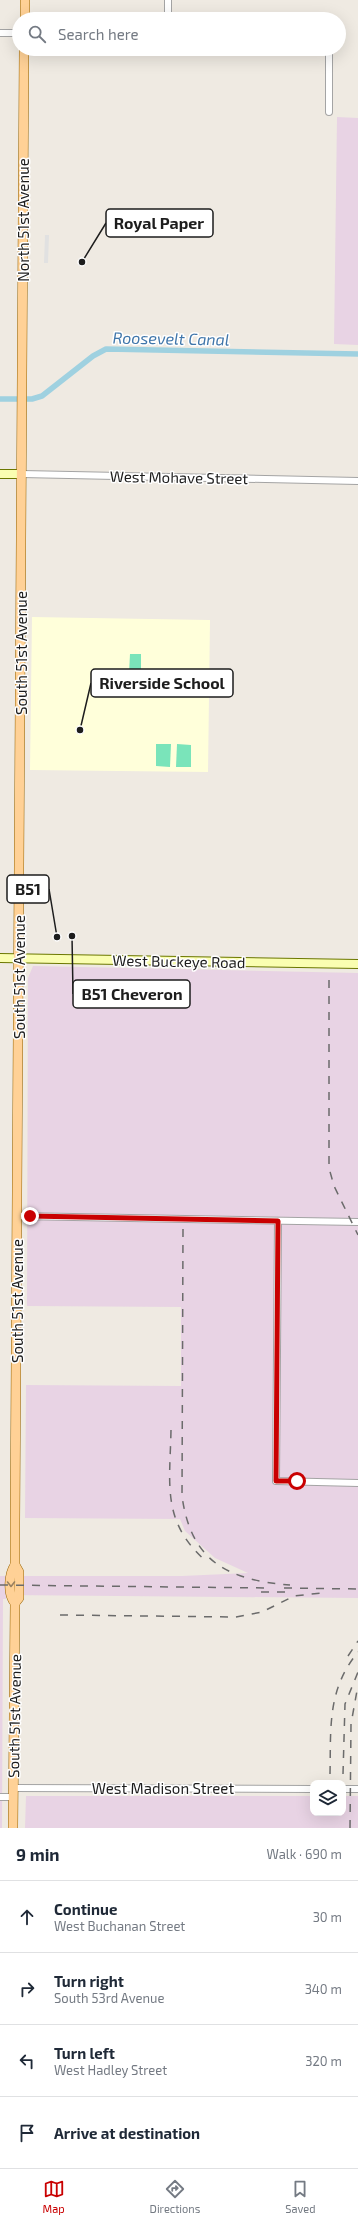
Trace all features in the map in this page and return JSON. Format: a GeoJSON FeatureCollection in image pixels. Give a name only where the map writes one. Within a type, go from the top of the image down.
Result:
{"type":"FeatureCollection","features":[{"type":"Feature","properties":{"kind":"main road"},"geometry":{"type":"LineString","coordinates":[[25,0],[25,12]]}},
{"type":"Feature","properties":{"kind":"main road","name":"North 51st Avenue"},"geometry":{"type":"LineString","coordinates":[[22,390],[24,56]]}},
{"type":"Feature","properties":{"kind":"main road","name":"South 51st Avenue"},"geometry":{"type":"LineString","coordinates":[[13,1828],[15,1604],[19,1598],[19,1572],[15,1565],[22,390]]}},
{"type":"Feature","properties":{"kind":"main road","name":"West Mohave Street"},"geometry":{"type":"LineString","coordinates":[[0,474],[22,474]]}},
{"type":"Feature","properties":{"kind":"main road","name":"West Buckeye Road"},"geometry":{"type":"LineString","coordinates":[[0,958],[358,964]]}},
{"type":"Feature","properties":{"kind":"street"},"geometry":{"type":"LineString","coordinates":[[168,0],[168,12]]}},
{"type":"Feature","properties":{"kind":"street"},"geometry":{"type":"LineString","coordinates":[[0,33],[12,33]]}},
{"type":"Feature","properties":{"kind":"street"},"geometry":{"type":"LineString","coordinates":[[329,112],[330,56]]}},
{"type":"Feature","properties":{"kind":"street","name":"West Mohave Street"},"geometry":{"type":"LineString","coordinates":[[22,474],[358,481]]}},
{"type":"Feature","properties":{"kind":"street"},"geometry":{"type":"LineString","coordinates":[[17,1216],[358,1222]]}},
{"type":"Feature","properties":{"kind":"street"},"geometry":{"type":"LineString","coordinates":[[278,1221],[276,1481],[358,1483]]}},
{"type":"Feature","properties":{"kind":"street","name":"West Madison Street"},"geometry":{"type":"LineString","coordinates":[[0,1797],[13,1792],[310,1789]]}},
{"type":"Feature","properties":{"kind":"street"},"geometry":{"type":"LineString","coordinates":[[346,1789],[358,1789]]}},
{"type":"Feature","properties":{"kind":"shaded area"},"geometry":{"type":"Polygon","coordinates":[[[337,117],[358,118],[358,345],[334,344],[337,117]]]}},
{"type":"Feature","properties":{"kind":"shaded area"},"geometry":{"type":"Polygon","coordinates":[[[45,235],[49,235],[48,263],[44,263],[45,235]]]}},
{"type":"Feature","properties":{"kind":"shaded area"},"geometry":{"type":"Polygon","coordinates":[[[32,617],[210,620],[208,772],[30,770],[32,617]]]}},
{"type":"Feature","properties":{"kind":"shaded area"},"geometry":{"type":"Polygon","coordinates":[[[33,966],[358,973],[358,1598],[6,1595],[6,1599],[3,1599],[2,1828],[0,1828],[0,1576],[182,1576],[248,1573],[215,1558],[185,1531],[180,1519],[25,1518],[26,1385],[181,1386],[181,1307],[27,1306],[28,978],[33,966]]]}},
{"type":"Feature","properties":{"kind":"shaded area"},"geometry":{"type":"Polygon","coordinates":[[[26,1796],[310,1796],[310,1816],[346,1816],[346,1796],[358,1796],[358,1828],[25,1828],[26,1796]]]}},
{"type":"Feature","properties":{"kind":"green space"},"geometry":{"type":"Polygon","coordinates":[[[130,654],[141,654],[141,674],[129,674],[130,654]]]}},
{"type":"Feature","properties":{"kind":"green space"},"geometry":{"type":"Polygon","coordinates":[[[156,744],[171,744],[170,767],[156,766],[156,744]]]}},
{"type":"Feature","properties":{"kind":"green space"},"geometry":{"type":"Polygon","coordinates":[[[177,744],[191,745],[191,767],[176,767],[177,744]]]}},
{"type":"Feature","properties":{"kind":"waterway","name":"Roosevelt Canal"},"geometry":{"type":"LineString","coordinates":[[0,399],[32,399],[42,396],[93,356],[106,349],[358,354]]}},
{"type":"Feature","properties":{"kind":"railway"},"geometry":{"type":"LineString","coordinates":[[329,980],[329,1168],[334,1186],[358,1235]]}},
{"type":"Feature","properties":{"kind":"railway"},"geometry":{"type":"LineString","coordinates":[[183,1229],[182,1496],[187,1519],[194,1537],[204,1552],[216,1563],[231,1572],[248,1578],[290,1585]]}},
{"type":"Feature","properties":{"kind":"railway"},"geometry":{"type":"LineString","coordinates":[[171,1430],[170,1485],[171,1502],[175,1517],[182,1532],[192,1547],[207,1562]]}},
{"type":"Feature","properties":{"kind":"railway"},"geometry":{"type":"LineString","coordinates":[[0,1585],[268,1588]]}},
{"type":"Feature","properties":{"kind":"railway"},"geometry":{"type":"LineString","coordinates":[[284,1588],[358,1589]]}},
{"type":"Feature","properties":{"kind":"railway"},"geometry":{"type":"LineString","coordinates":[[261,1592],[291,1592]]}},
{"type":"Feature","properties":{"kind":"railway"},"geometry":{"type":"LineString","coordinates":[[60,1615],[236,1617],[262,1612],[294,1596],[321,1593]]}},
{"type":"Feature","properties":{"kind":"railway"},"geometry":{"type":"LineString","coordinates":[[348,1656],[358,1641]]}},
{"type":"Feature","properties":{"kind":"railway"},"geometry":{"type":"LineString","coordinates":[[330,1774],[331,1725],[336,1695],[348,1666],[358,1652]]}},
{"type":"Feature","properties":{"kind":"railway"},"geometry":{"type":"LineString","coordinates":[[343,1774],[345,1704],[358,1672]]}},
{"type":"Feature","properties":{"kind":"railway"},"geometry":{"type":"LineString","coordinates":[[350,1828],[351,1724],[358,1685]]}},
{"type":"Feature","properties":{"kind":"place","name":"Royal Paper"},"geometry":{"type":"Point","coordinates":[82,262]}},
{"type":"Feature","properties":{"kind":"place","name":"Riverside School"},"geometry":{"type":"Point","coordinates":[80,730]}},
{"type":"Feature","properties":{"kind":"place","name":"B51 Cheveron"},"geometry":{"type":"Point","coordinates":[72,936]}},
{"type":"Feature","properties":{"kind":"place","name":"B51"},"geometry":{"type":"Point","coordinates":[57,937]}},
{"type":"Feature","properties":{"kind":"route"},"geometry":{"type":"LineString","coordinates":[[30,1216],[278,1221],[276,1481],[297,1481]]}}]}
